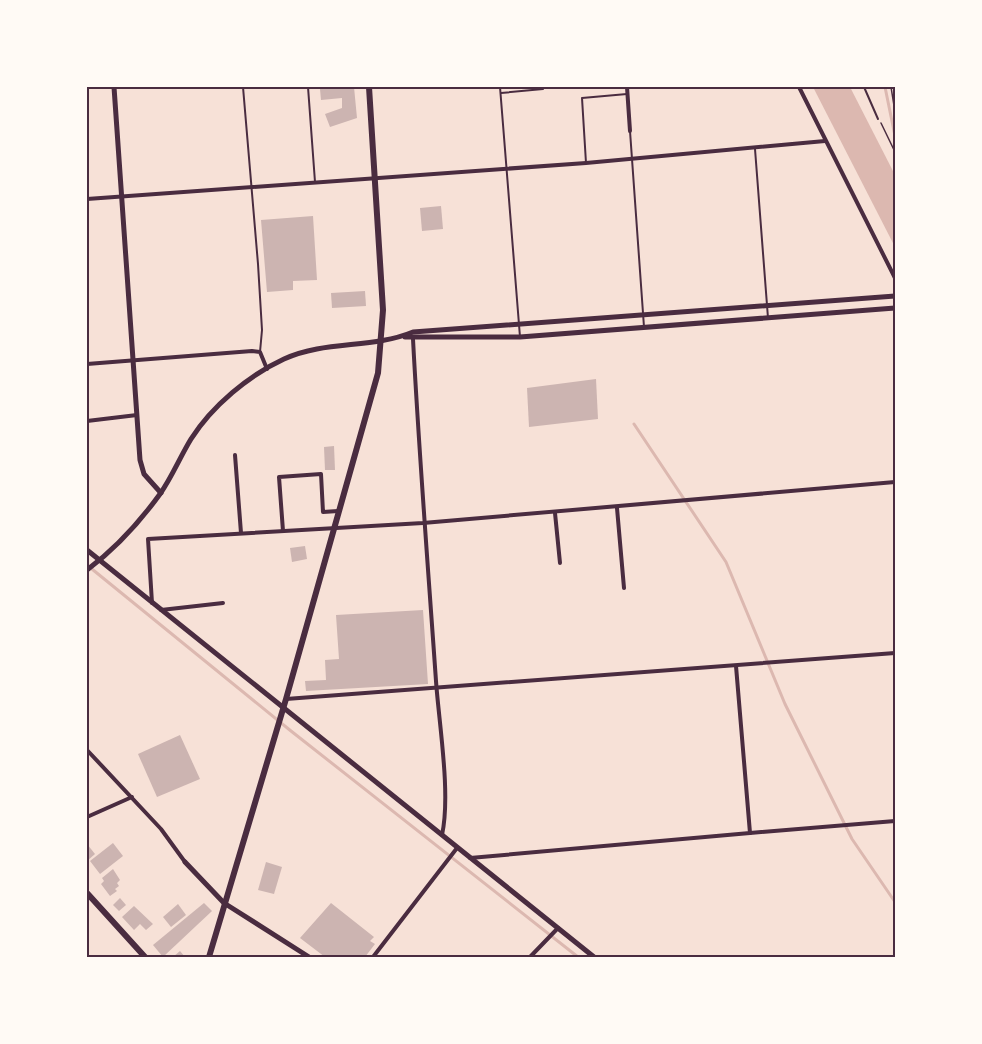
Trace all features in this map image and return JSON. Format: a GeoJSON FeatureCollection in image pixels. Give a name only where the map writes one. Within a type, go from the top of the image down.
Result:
{"type":"FeatureCollection","features":[{"type":"Feature","properties":{"kind":"main road"},"geometry":{"type":"LineString","coordinates":[[209,957],[286,699],[378,373],[383,339],[376,177],[369,87]]}},
{"type":"Feature","properties":{"kind":"main road"},"geometry":{"type":"LineString","coordinates":[[87,893],[145,957]]}},
{"type":"Feature","properties":{"kind":"street"},"geometry":{"type":"LineString","coordinates":[[114,87],[141,468],[160,493]]}},
{"type":"Feature","properties":{"kind":"street"},"geometry":{"type":"LineString","coordinates":[[627,87],[630,131]]}},
{"type":"Feature","properties":{"kind":"street"},"geometry":{"type":"LineString","coordinates":[[799,87],[895,278]]}},
{"type":"Feature","properties":{"kind":"street"},"geometry":{"type":"LineString","coordinates":[[87,199],[586,163],[825,141]]}},
{"type":"Feature","properties":{"kind":"street"},"geometry":{"type":"LineString","coordinates":[[87,570],[137,524],[160,493],[193,437],[213,411],[267,369],[310,349],[403,336],[413,332],[895,296]]}},
{"type":"Feature","properties":{"kind":"street"},"geometry":{"type":"LineString","coordinates":[[403,336],[413,339],[520,337],[895,308]]}},
{"type":"Feature","properties":{"kind":"street"},"geometry":{"type":"LineString","coordinates":[[413,339],[423,523],[445,822],[442,835]]}},
{"type":"Feature","properties":{"kind":"street"},"geometry":{"type":"LineString","coordinates":[[87,364],[260,352],[267,369]]}},
{"type":"Feature","properties":{"kind":"street"},"geometry":{"type":"LineString","coordinates":[[87,421],[137,415]]}},
{"type":"Feature","properties":{"kind":"street"},"geometry":{"type":"LineString","coordinates":[[235,455],[241,533]]}},
{"type":"Feature","properties":{"kind":"street"},"geometry":{"type":"LineString","coordinates":[[283,531],[279,477],[321,474],[323,512],[339,511]]}},
{"type":"Feature","properties":{"kind":"street"},"geometry":{"type":"LineString","coordinates":[[152,603],[148,539],[333,529],[555,513],[895,482]]}},
{"type":"Feature","properties":{"kind":"street"},"geometry":{"type":"LineString","coordinates":[[616,508],[624,588]]}},
{"type":"Feature","properties":{"kind":"street"},"geometry":{"type":"LineString","coordinates":[[555,513],[560,563]]}},
{"type":"Feature","properties":{"kind":"street"},"geometry":{"type":"LineString","coordinates":[[87,550],[594,957]]}},
{"type":"Feature","properties":{"kind":"street"},"geometry":{"type":"LineString","coordinates":[[160,610],[224,603]]}},
{"type":"Feature","properties":{"kind":"street"},"geometry":{"type":"LineString","coordinates":[[286,699],[895,653]]}},
{"type":"Feature","properties":{"kind":"street"},"geometry":{"type":"LineString","coordinates":[[736,666],[750,833]]}},
{"type":"Feature","properties":{"kind":"street"},"geometry":{"type":"LineString","coordinates":[[87,750],[132,797],[185,862],[224,903],[309,957]]}},
{"type":"Feature","properties":{"kind":"street"},"geometry":{"type":"LineString","coordinates":[[87,817],[132,797]]}},
{"type":"Feature","properties":{"kind":"street"},"geometry":{"type":"LineString","coordinates":[[470,858],[895,821]]}},
{"type":"Feature","properties":{"kind":"street"},"geometry":{"type":"LineString","coordinates":[[373,957],[457,848]]}},
{"type":"Feature","properties":{"kind":"street"},"geometry":{"type":"LineString","coordinates":[[530,957],[558,928]]}},
{"type":"Feature","properties":{"kind":"lane"},"geometry":{"type":"LineString","coordinates":[[243,87],[262,330],[260,352]]}},
{"type":"Feature","properties":{"kind":"lane"},"geometry":{"type":"LineString","coordinates":[[308,87],[315,182]]}},
{"type":"Feature","properties":{"kind":"lane"},"geometry":{"type":"LineString","coordinates":[[500,87],[520,337]]}},
{"type":"Feature","properties":{"kind":"lane"},"geometry":{"type":"LineString","coordinates":[[864,87],[878,119]]}},
{"type":"Feature","properties":{"kind":"lane"},"geometry":{"type":"LineString","coordinates":[[501,93],[543,89]]}},
{"type":"Feature","properties":{"kind":"lane"},"geometry":{"type":"LineString","coordinates":[[586,163],[582,98],[627,94]]}},
{"type":"Feature","properties":{"kind":"lane"},"geometry":{"type":"LineString","coordinates":[[630,131],[644,327]]}},
{"type":"Feature","properties":{"kind":"lane"},"geometry":{"type":"LineString","coordinates":[[755,149],[768,318]]}},
{"type":"Feature","properties":{"kind":"path"},"geometry":{"type":"LineString","coordinates":[[891,87],[895,112]]}},
{"type":"Feature","properties":{"kind":"path"},"geometry":{"type":"LineString","coordinates":[[878,119],[895,152]]}},
{"type":"Feature","properties":{"kind":"shaded area"},"geometry":{"type":"Polygon","coordinates":[[[813,87],[850,87],[895,175],[895,247],[813,87]]]}},
{"type":"Feature","properties":{"kind":"building"},"geometry":{"type":"Polygon","coordinates":[[[354,87],[357,118],[330,127],[325,114],[342,108],[342,98],[321,100],[320,89],[354,87]]]}},
{"type":"Feature","properties":{"kind":"building"},"geometry":{"type":"Polygon","coordinates":[[[441,206],[443,229],[422,231],[420,208],[441,206]]]}},
{"type":"Feature","properties":{"kind":"building"},"geometry":{"type":"Polygon","coordinates":[[[313,216],[317,280],[293,281],[293,290],[267,292],[261,220],[313,216]]]}},
{"type":"Feature","properties":{"kind":"building"},"geometry":{"type":"Polygon","coordinates":[[[365,291],[366,306],[332,308],[331,293],[365,291]]]}},
{"type":"Feature","properties":{"kind":"building"},"geometry":{"type":"Polygon","coordinates":[[[596,379],[598,419],[529,427],[527,388],[596,379]]]}},
{"type":"Feature","properties":{"kind":"building"},"geometry":{"type":"Polygon","coordinates":[[[334,446],[335,470],[325,470],[324,447],[334,446]]]}},
{"type":"Feature","properties":{"kind":"building"},"geometry":{"type":"Polygon","coordinates":[[[305,546],[307,559],[292,562],[290,548],[305,546]]]}},
{"type":"Feature","properties":{"kind":"building"},"geometry":{"type":"Polygon","coordinates":[[[423,610],[428,684],[306,691],[305,681],[326,680],[325,660],[339,659],[336,615],[423,610]]]}},
{"type":"Feature","properties":{"kind":"building"},"geometry":{"type":"Polygon","coordinates":[[[180,735],[200,779],[157,797],[138,754],[180,735]]]}},
{"type":"Feature","properties":{"kind":"building"},"geometry":{"type":"Polygon","coordinates":[[[113,843],[123,856],[100,874],[90,861],[113,843]]]}},
{"type":"Feature","properties":{"kind":"building"},"geometry":{"type":"Polygon","coordinates":[[[87,844],[95,854],[87,861],[87,844]]]}},
{"type":"Feature","properties":{"kind":"building"},"geometry":{"type":"Polygon","coordinates":[[[266,862],[282,867],[274,894],[258,890],[266,862]]]}},
{"type":"Feature","properties":{"kind":"building"},"geometry":{"type":"Polygon","coordinates":[[[113,869],[120,880],[117,883],[119,886],[115,889],[117,891],[110,896],[101,884],[104,881],[102,878],[113,869]]]}},
{"type":"Feature","properties":{"kind":"building"},"geometry":{"type":"Polygon","coordinates":[[[120,898],[126,905],[119,911],[113,905],[120,898]]]}},
{"type":"Feature","properties":{"kind":"building"},"geometry":{"type":"Polygon","coordinates":[[[204,903],[212,911],[163,957],[153,945],[204,903]]]}},
{"type":"Feature","properties":{"kind":"building"},"geometry":{"type":"Polygon","coordinates":[[[331,903],[374,937],[370,941],[375,944],[365,957],[325,957],[300,938],[331,903]]]}},
{"type":"Feature","properties":{"kind":"building"},"geometry":{"type":"Polygon","coordinates":[[[178,904],[186,915],[171,927],[163,917],[178,904]]]}},
{"type":"Feature","properties":{"kind":"building"},"geometry":{"type":"Polygon","coordinates":[[[134,906],[153,924],[146,930],[140,924],[134,930],[122,917],[134,906]]]}},
{"type":"Feature","properties":{"kind":"building"},"geometry":{"type":"Polygon","coordinates":[[[180,951],[185,957],[173,957],[180,951]]]}},
{"type":"Feature","properties":{"kind":"waterway"},"geometry":{"type":"LineString","coordinates":[[885,87],[895,136]]}},
{"type":"Feature","properties":{"kind":"waterway"},"geometry":{"type":"LineString","coordinates":[[634,424],[726,562],[785,704],[852,839],[895,902]]}},
{"type":"Feature","properties":{"kind":"waterway"},"geometry":{"type":"LineString","coordinates":[[87,565],[291,731],[578,957]]}}]}
